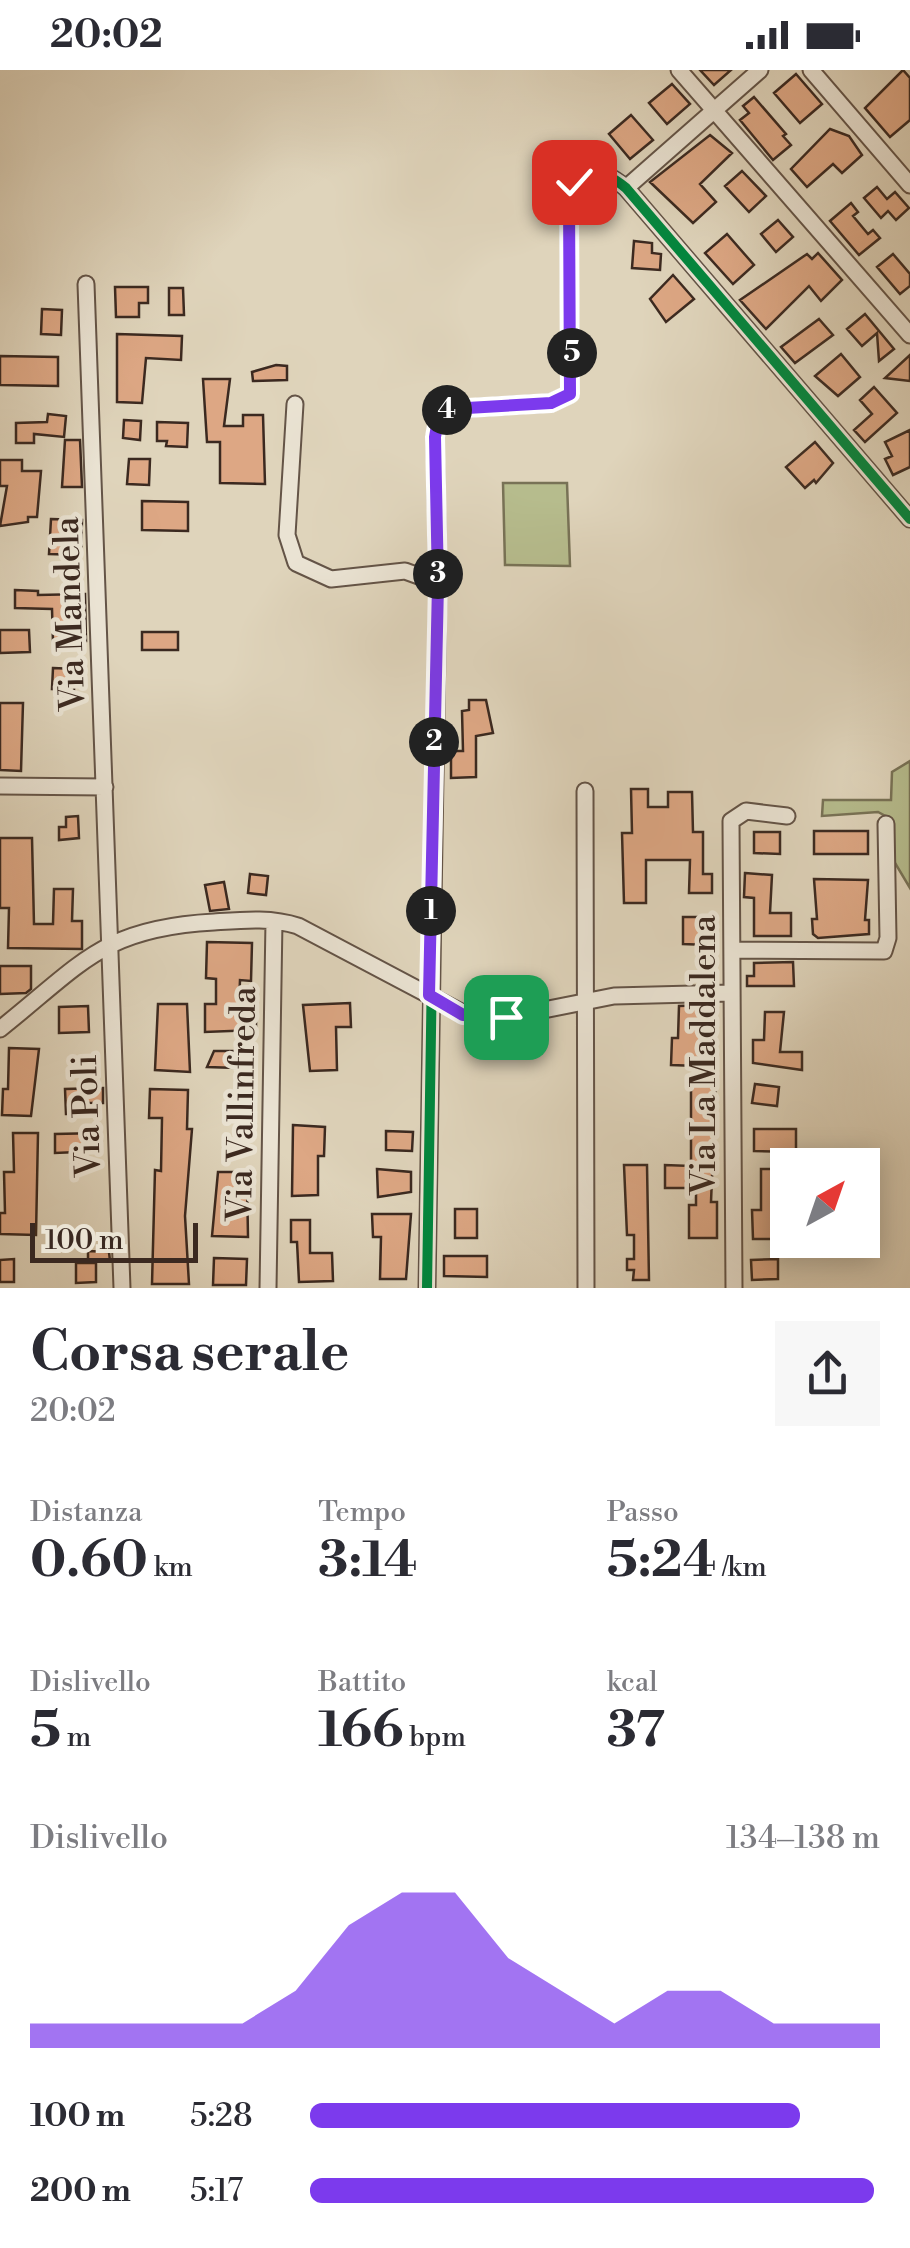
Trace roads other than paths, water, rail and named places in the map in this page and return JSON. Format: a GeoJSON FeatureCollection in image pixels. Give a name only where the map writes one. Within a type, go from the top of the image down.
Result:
{"type":"FeatureCollection","features":[{"type":"Feature","properties":{"kind":"street"},"geometry":{"type":"LineString","coordinates":[[679,70],[906,323]]}},
{"type":"Feature","properties":{"kind":"street"},"geometry":{"type":"LineString","coordinates":[[626,188],[760,70]]}},
{"type":"Feature","properties":{"kind":"street"},"geometry":{"type":"LineString","coordinates":[[811,70],[910,185]]}},
{"type":"Feature","properties":{"kind":"street"},"geometry":{"type":"LineString","coordinates":[[427,1288],[438,420],[450,409],[551,403],[570,394],[569,197],[580,174],[590,169],[604,171],[626,188],[910,519]]}},
{"type":"Feature","properties":{"kind":"street","name":"Via Mandela"},"geometry":{"type":"LineString","coordinates":[[86,284],[110,942]]}},
{"type":"Feature","properties":{"kind":"street"},"geometry":{"type":"LineString","coordinates":[[295,404],[286,535],[296,563],[330,579],[406,571],[438,584]]}},
{"type":"Feature","properties":{"kind":"street"},"geometry":{"type":"LineString","coordinates":[[0,786],[105,787]]}},
{"type":"Feature","properties":{"kind":"street"},"geometry":{"type":"LineString","coordinates":[[585,791],[586,1288]]}},
{"type":"Feature","properties":{"kind":"street","name":"Via La Maddalena"},"geometry":{"type":"LineString","coordinates":[[734,1288],[731,822],[746,811],[787,816]]}},
{"type":"Feature","properties":{"kind":"street"},"geometry":{"type":"LineString","coordinates":[[734,950],[884,950],[888,946],[886,824]]}},
{"type":"Feature","properties":{"kind":"street"},"geometry":{"type":"LineString","coordinates":[[0,1029],[110,942],[159,926],[274,920],[304,928],[457,1012],[480,1018],[520,1015],[584,1000],[659,993],[732,994]]}},
{"type":"Feature","properties":{"kind":"street","name":"Via Vallinfreda"},"geometry":{"type":"LineString","coordinates":[[268,1288],[274,920]]}},
{"type":"Feature","properties":{"kind":"street","name":"Via Poli"},"geometry":{"type":"LineString","coordinates":[[110,942],[122,1288]]}}]}
